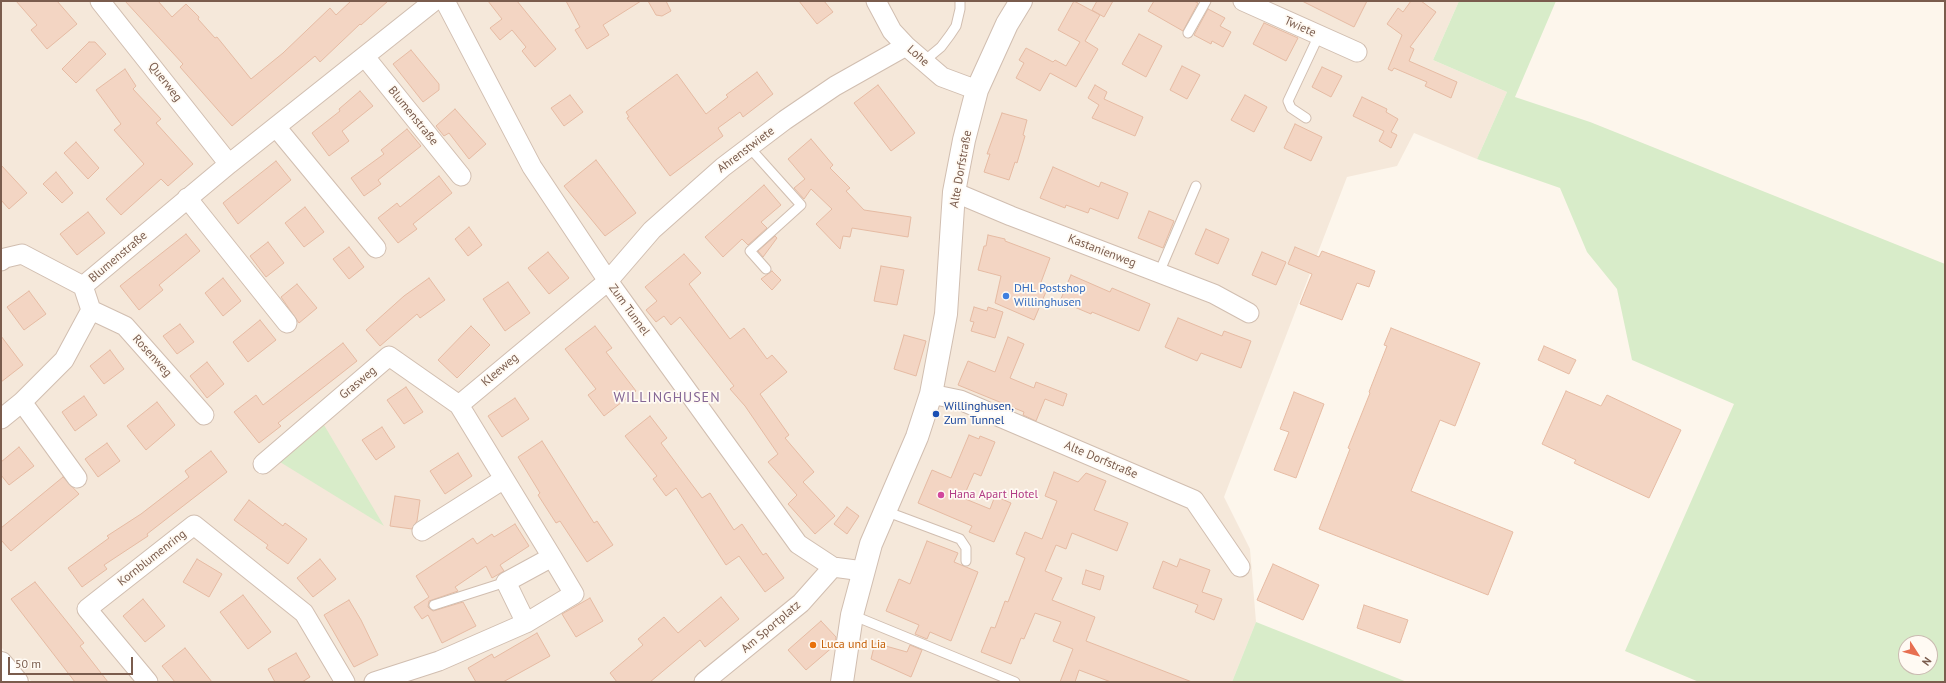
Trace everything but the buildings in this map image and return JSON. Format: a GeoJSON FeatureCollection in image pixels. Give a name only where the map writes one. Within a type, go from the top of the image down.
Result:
{"type":"FeatureCollection","features":[{"type":"Feature","properties":{"kind":"street","name":"Querweg"},"geometry":{"type":"LineString","coordinates":[[100,1],[229,164]]}},
{"type":"Feature","properties":{"kind":"street","name":"Blumenstraße"},"geometry":{"type":"LineString","coordinates":[[91,310],[83,286],[187,198],[434,1]]}},
{"type":"Feature","properties":{"kind":"street","name":"Zum Tunnel"},"geometry":{"type":"LineString","coordinates":[[445,1],[532,167],[608,281],[798,544],[833,567],[863,572]]}},
{"type":"Feature","properties":{"kind":"street","name":"Lohe"},"geometry":{"type":"LineString","coordinates":[[876,1],[892,31],[923,62],[942,77],[977,90]]}},
{"type":"Feature","properties":{"kind":"street","name":"Alte Dorfstraße"},"geometry":{"type":"LineString","coordinates":[[842,682],[852,616],[863,572],[885,511],[899,483],[917,437],[931,394],[946,314],[954,192],[964,140],[977,90],[1008,24],[1021,1]]}},
{"type":"Feature","properties":{"kind":"street","name":"Twiete"},"geometry":{"type":"LineString","coordinates":[[1243,1],[1357,52]]}},
{"type":"Feature","properties":{"kind":"street","name":"Ahrenstwiete"},"geometry":{"type":"LineString","coordinates":[[608,281],[652,230],[723,167],[835,86],[906,46]]}},
{"type":"Feature","properties":{"kind":"street","name":"Blumenstraße"},"geometry":{"type":"LineString","coordinates":[[365,57],[461,176]]}},
{"type":"Feature","properties":{"kind":"street"},"geometry":{"type":"LineString","coordinates":[[276,126],[376,248]]}},
{"type":"Feature","properties":{"kind":"street","name":"Kastanienweg"},"geometry":{"type":"LineString","coordinates":[[954,192],[1011,216],[1214,294],[1249,313]]}},
{"type":"Feature","properties":{"kind":"street"},"geometry":{"type":"LineString","coordinates":[[187,198],[287,323]]}},
{"type":"Feature","properties":{"kind":"street"},"geometry":{"type":"LineString","coordinates":[[1,261],[5,258],[22,254],[83,286]]}},
{"type":"Feature","properties":{"kind":"street","name":"Kleeweg"},"geometry":{"type":"LineString","coordinates":[[459,405],[608,281]]}},
{"type":"Feature","properties":{"kind":"street"},"geometry":{"type":"LineString","coordinates":[[1,419],[22,402],[64,360],[91,310]]}},
{"type":"Feature","properties":{"kind":"street","name":"Rosenweg"},"geometry":{"type":"LineString","coordinates":[[91,310],[125,326],[204,415]]}},
{"type":"Feature","properties":{"kind":"street","name":"Grasweg"},"geometry":{"type":"LineString","coordinates":[[263,464],[390,356],[459,405]]}},
{"type":"Feature","properties":{"kind":"street","name":"Alte Dorfstraße"},"geometry":{"type":"LineString","coordinates":[[931,394],[960,400],[1194,500],[1240,567]]}},
{"type":"Feature","properties":{"kind":"street"},"geometry":{"type":"LineString","coordinates":[[22,402],[77,478]]}},
{"type":"Feature","properties":{"kind":"street"},"geometry":{"type":"LineString","coordinates":[[374,682],[436,662],[526,623],[574,594],[459,405]]}},
{"type":"Feature","properties":{"kind":"street"},"geometry":{"type":"LineString","coordinates":[[422,531],[504,479]]}},
{"type":"Feature","properties":{"kind":"street","name":"Kornblumenring"},"geometry":{"type":"LineString","coordinates":[[148,682],[87,609],[194,525],[304,613],[345,682]]}},
{"type":"Feature","properties":{"kind":"street"},"geometry":{"type":"LineString","coordinates":[[526,623],[506,582],[552,557]]}},
{"type":"Feature","properties":{"kind":"street","name":"Am Sportplatz"},"geometry":{"type":"LineString","coordinates":[[704,682],[801,603],[833,567]]}},
{"type":"Feature","properties":{"kind":"street"},"geometry":{"type":"LineString","coordinates":[[1,663],[17,682]]}},
{"type":"Feature","properties":{"kind":"lane"},"geometry":{"type":"LineString","coordinates":[[923,62],[941,47],[956,26],[960,1]]}},
{"type":"Feature","properties":{"kind":"lane"},"geometry":{"type":"LineString","coordinates":[[1188,33],[1206,1]]}},
{"type":"Feature","properties":{"kind":"lane"},"geometry":{"type":"LineString","coordinates":[[1306,118],[1291,108],[1288,101],[1319,35]]}},
{"type":"Feature","properties":{"kind":"lane"},"geometry":{"type":"LineString","coordinates":[[749,147],[801,205],[750,251],[766,269]]}},
{"type":"Feature","properties":{"kind":"lane"},"geometry":{"type":"LineString","coordinates":[[1159,273],[1196,186]]}},
{"type":"Feature","properties":{"kind":"lane"},"geometry":{"type":"LineString","coordinates":[[885,511],[960,539],[966,548],[966,561]]}},
{"type":"Feature","properties":{"kind":"lane"},"geometry":{"type":"LineString","coordinates":[[434,605],[506,582]]}},
{"type":"Feature","properties":{"kind":"lane"},"geometry":{"type":"LineString","coordinates":[[852,616],[1015,682]]}},
{"type":"Feature","properties":{"kind":"shaded area"},"geometry":{"type":"Polygon","coordinates":[[[1,1],[1459,1],[1433,60],[1507,92],[1477,159],[1414,133],[1397,166],[1347,177],[1224,497],[1250,549],[1256,622],[1232,682],[32,682],[1,647],[1,1]]]}},
{"type":"Feature","properties":{"kind":"green space"},"geometry":{"type":"Polygon","coordinates":[[[1459,1],[1556,1],[1515,97],[1590,122],[1945,264],[1945,682],[1699,682],[1625,651],[1734,404],[1632,360],[1617,289],[1587,252],[1560,188],[1477,159],[1507,92],[1433,60],[1459,1]]]}},
{"type":"Feature","properties":{"kind":"green space"},"geometry":{"type":"Polygon","coordinates":[[[324,425],[384,526],[280,462],[324,425]]]}},
{"type":"Feature","properties":{"kind":"green space"},"geometry":{"type":"Polygon","coordinates":[[[1256,622],[1407,682],[1232,682],[1256,622]]]}},
{"type":"Feature","properties":{"kind":"place","name":"DHL Postshop Willinghusen"},"geometry":{"type":"Point","coordinates":[1006,296]}},
{"type":"Feature","properties":{"kind":"place","name":"Willinghusen, Zum Tunnel"},"geometry":{"type":"Point","coordinates":[936,414]}},
{"type":"Feature","properties":{"kind":"place","name":"Hana Apart Hotel"},"geometry":{"type":"Point","coordinates":[941,495]}},
{"type":"Feature","properties":{"kind":"place","name":"Luca und Lia"},"geometry":{"type":"Point","coordinates":[813,645]}},
{"type":"Feature","properties":{"kind":"district","name":"WILLINGHUSEN"},"geometry":{"type":"Point","coordinates":[667,398]}}]}
